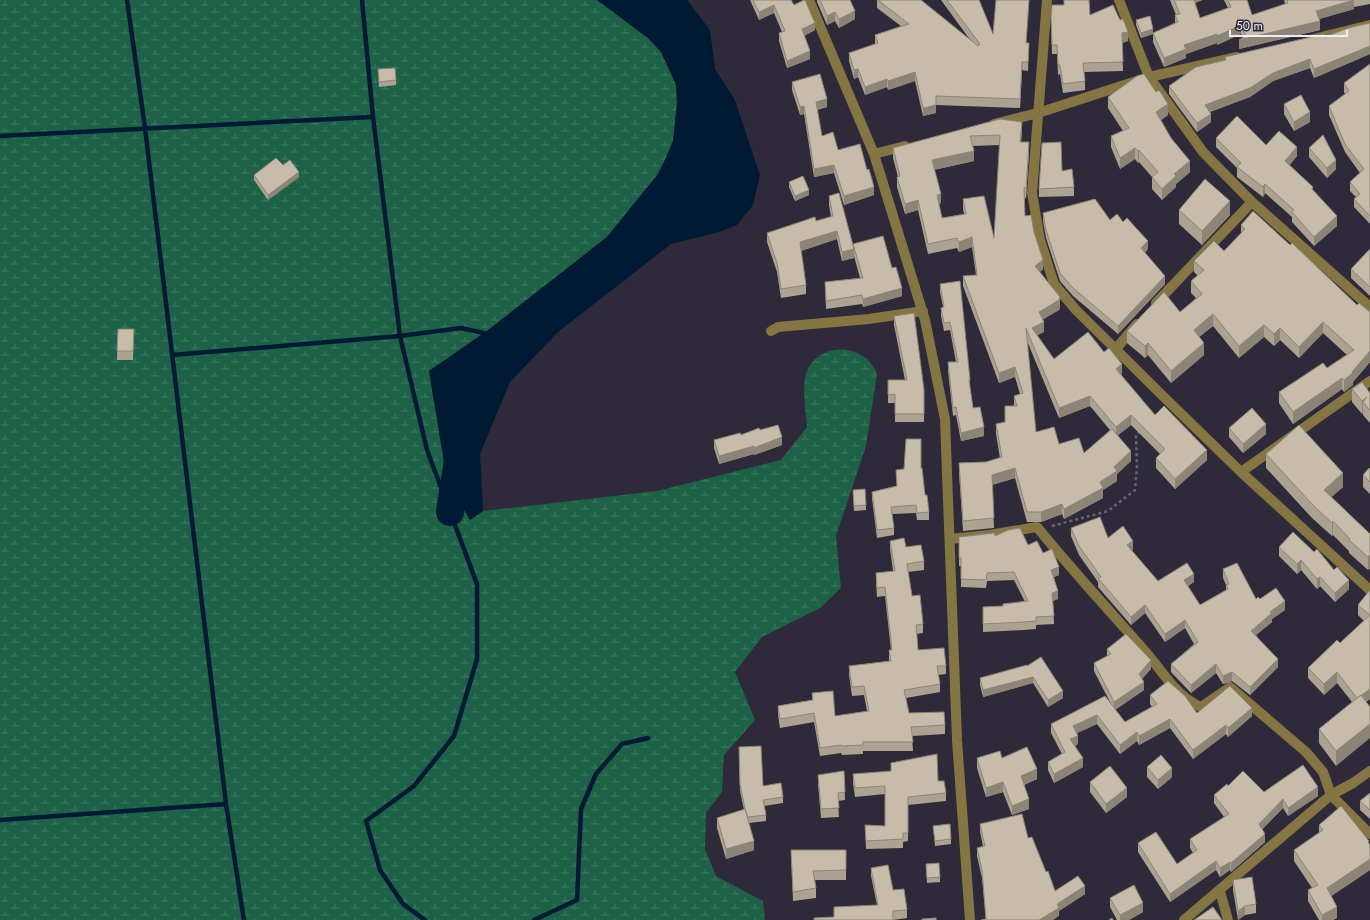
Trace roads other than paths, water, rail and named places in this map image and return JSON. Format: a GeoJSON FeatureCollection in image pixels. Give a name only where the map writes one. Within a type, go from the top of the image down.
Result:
{"type":"FeatureCollection","features":[{"type":"Feature","properties":{"kind":"street"},"geometry":{"type":"LineString","coordinates":[[809,0],[874,154],[923,311],[945,419],[957,740],[970,920]]}},
{"type":"Feature","properties":{"kind":"street"},"geometry":{"type":"LineString","coordinates":[[1047,0],[1032,193],[1040,240],[1054,284],[1076,310],[1115,350],[1241,472],[1370,590]]}},
{"type":"Feature","properties":{"kind":"street"},"geometry":{"type":"LineString","coordinates":[[1119,0],[1149,77],[1203,152],[1252,202],[1370,307]]}},
{"type":"Feature","properties":{"kind":"street"},"geometry":{"type":"LineString","coordinates":[[1301,42],[1370,25]]}},
{"type":"Feature","properties":{"kind":"street"},"geometry":{"type":"LineString","coordinates":[[986,126],[1038,112],[1149,77],[1248,54]]}},
{"type":"Feature","properties":{"kind":"street"},"geometry":{"type":"LineString","coordinates":[[874,154],[919,142]]}},
{"type":"Feature","properties":{"kind":"street"},"geometry":{"type":"LineString","coordinates":[[1115,350],[1122,339],[1252,202]]}},
{"type":"Feature","properties":{"kind":"street"},"geometry":{"type":"LineString","coordinates":[[771,331],[778,327],[870,319],[923,311]]}},
{"type":"Feature","properties":{"kind":"street"},"geometry":{"type":"LineString","coordinates":[[1241,472],[1370,381]]}},
{"type":"Feature","properties":{"kind":"street"},"geometry":{"type":"LineString","coordinates":[[950,539],[989,535],[1037,527],[1094,595],[1145,651],[1164,677],[1188,702],[1201,707],[1230,687],[1306,752],[1323,772],[1331,795],[1370,834]]}},
{"type":"Feature","properties":{"kind":"street"},"geometry":{"type":"LineString","coordinates":[[1184,920],[1220,891],[1331,795],[1353,783],[1370,770]]}},
{"type":"Feature","properties":{"kind":"street"},"geometry":{"type":"LineString","coordinates":[[1220,891],[1228,920]]}},
{"type":"Feature","properties":{"kind":"water"},"geometry":{"type":"Polygon","coordinates":[[[597,0],[687,0],[710,30],[715,69],[735,100],[760,175],[753,205],[737,225],[719,232],[671,244],[558,332],[510,382],[480,454],[483,511],[470,520],[447,480],[429,371],[487,331],[607,237],[658,174],[673,141],[677,103],[676,85],[661,52],[648,38],[597,0]]]}},
{"type":"Feature","properties":{"kind":"waterway"},"geometry":{"type":"LineString","coordinates":[[127,0],[145,128],[226,804],[244,920]]}},
{"type":"Feature","properties":{"kind":"waterway"},"geometry":{"type":"LineString","coordinates":[[0,136],[373,117],[362,0]]}},
{"type":"Feature","properties":{"kind":"waterway"},"geometry":{"type":"LineString","coordinates":[[373,117],[400,336],[427,450],[477,584],[477,659],[454,736],[414,786],[366,821],[380,870],[403,904],[425,920]]}},
{"type":"Feature","properties":{"kind":"waterway"},"geometry":{"type":"LineString","coordinates":[[172,355],[400,336],[461,328],[488,334]]}},
{"type":"Feature","properties":{"kind":"waterway"},"geometry":{"type":"LineString","coordinates":[[450,512],[459,454]]}},
{"type":"Feature","properties":{"kind":"waterway"},"geometry":{"type":"LineString","coordinates":[[534,920],[577,900],[581,809],[596,774],[622,744],[648,738]]}},
{"type":"Feature","properties":{"kind":"waterway"},"geometry":{"type":"LineString","coordinates":[[0,820],[226,804]]}}]}
